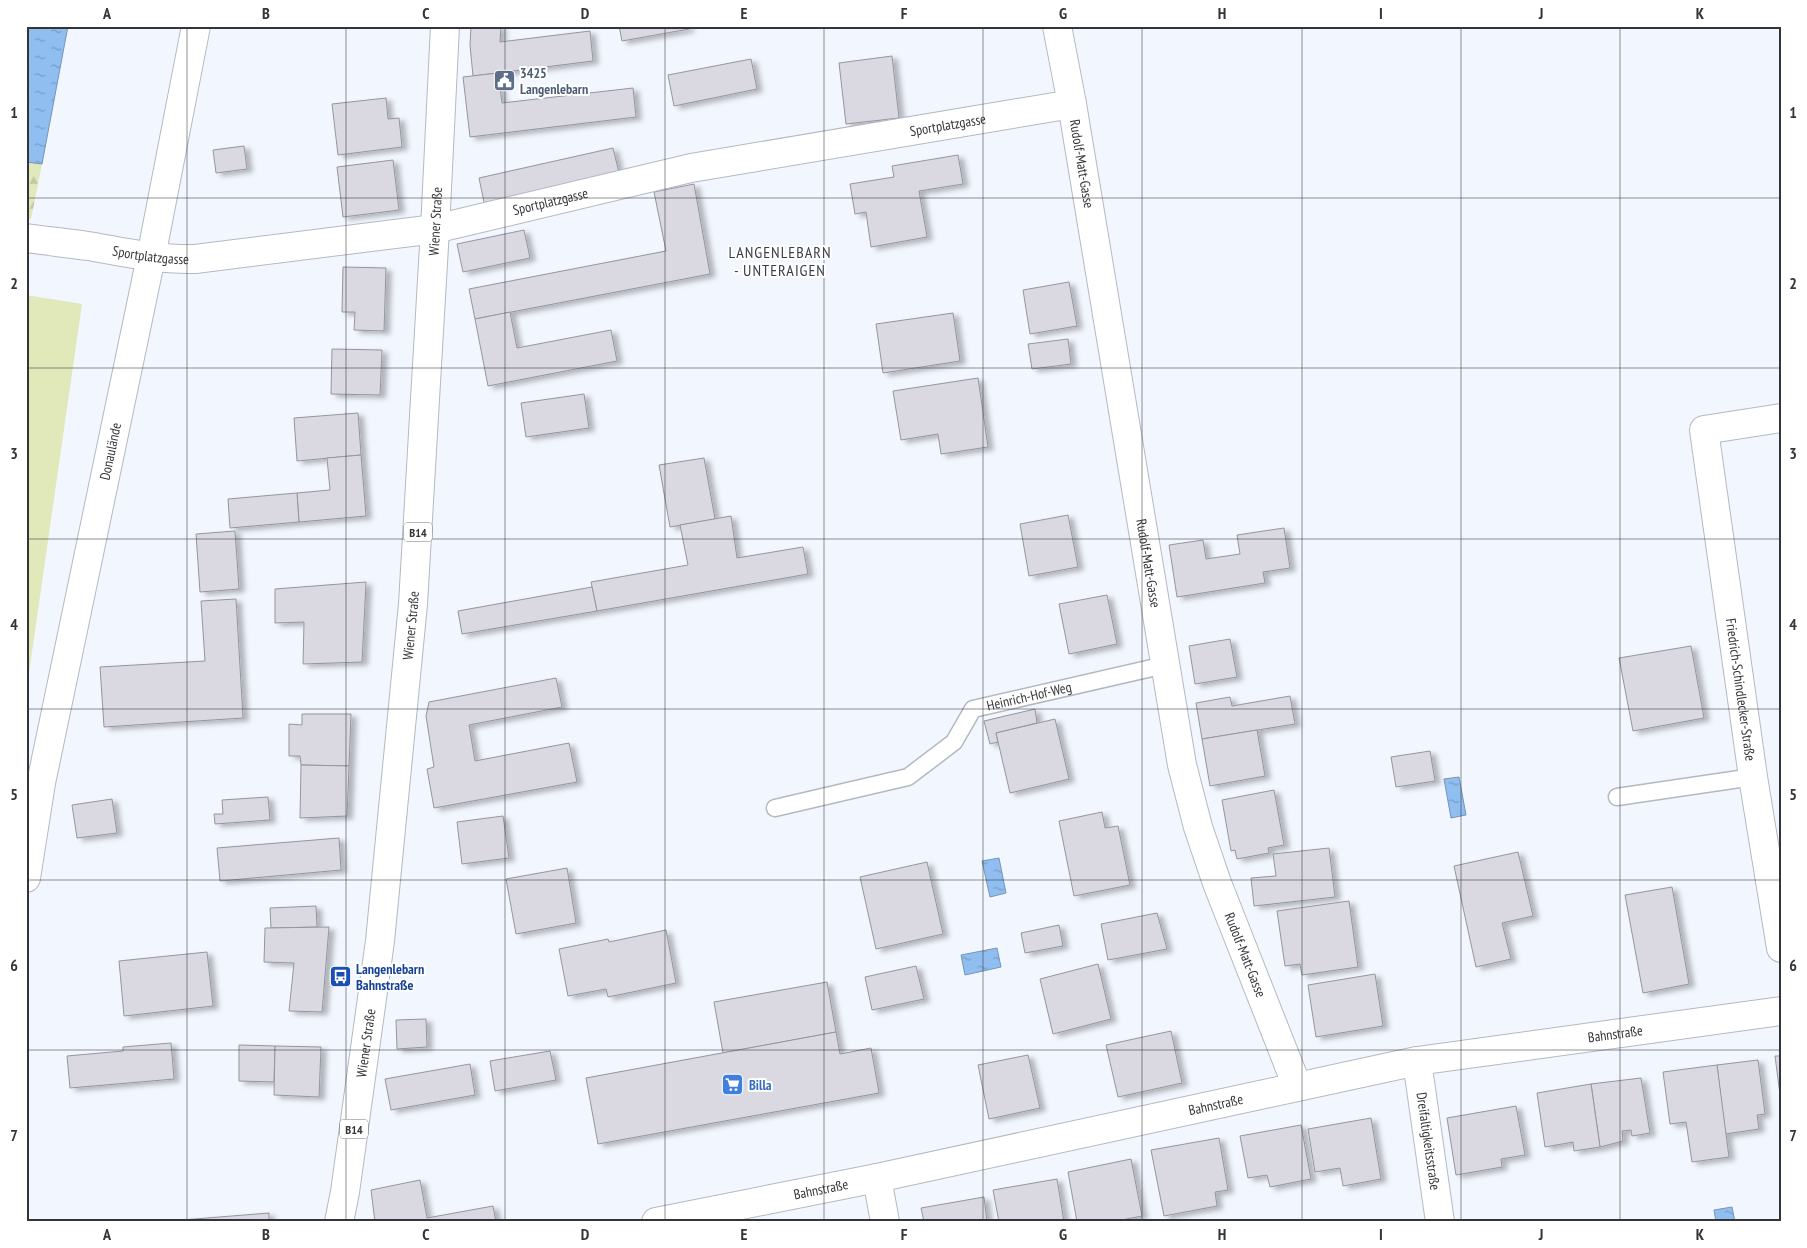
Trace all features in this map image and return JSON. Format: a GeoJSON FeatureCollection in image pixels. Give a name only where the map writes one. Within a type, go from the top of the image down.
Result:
{"type":"FeatureCollection","features":[{"type":"Feature","properties":{"kind":"street","name":"Donaulände"},"geometry":{"type":"LineString","coordinates":[[26,878],[41,783],[151,257],[196,26]]}},
{"type":"Feature","properties":{"kind":"street","name":"Wiener Straße"},"geometry":{"type":"LineString","coordinates":[[339,1222],[345,1192],[376,969],[413,604],[445,26]]}},
{"type":"Feature","properties":{"kind":"street","name":"Rudolf-Matt-Gasse"},"geometry":{"type":"LineString","coordinates":[[1057,26],[1072,104],[1182,764],[1198,827],[1217,883],[1297,1086]]}},
{"type":"Feature","properties":{"kind":"street","name":"Sportplatzgasse"},"geometry":{"type":"LineString","coordinates":[[26,238],[151,257],[195,259],[435,229],[691,168],[1072,104]]}},
{"type":"Feature","properties":{"kind":"street","name":"Friedrich-Schindlecker-Straße"},"geometry":{"type":"LineString","coordinates":[[1781,418],[1704,430],[1752,777],[1781,948]]}},
{"type":"Feature","properties":{"kind":"street","name":"Bahnstraße"},"geometry":{"type":"LineString","coordinates":[[656,1222],[877,1178],[1417,1061],[1781,1012]]}},
{"type":"Feature","properties":{"kind":"street","name":"Dreifaltigkeitsstraße"},"geometry":{"type":"LineString","coordinates":[[1417,1061],[1440,1222]]}},
{"type":"Feature","properties":{"kind":"street"},"geometry":{"type":"LineString","coordinates":[[877,1178],[885,1222]]}},
{"type":"Feature","properties":{"kind":"lane","name":"Heinrich-Hof-Weg"},"geometry":{"type":"LineString","coordinates":[[775,808],[908,777],[954,742],[973,709],[1165,665]]}},
{"type":"Feature","properties":{"kind":"lane"},"geometry":{"type":"LineString","coordinates":[[1617,797],[1752,777]]}},
{"type":"Feature","properties":{"kind":"green space"},"geometry":{"type":"Polygon","coordinates":[[[26,162],[42,164],[31,219],[26,219],[26,162]]]}},
{"type":"Feature","properties":{"kind":"green space"},"geometry":{"type":"Polygon","coordinates":[[[26,295],[82,304],[26,694],[26,295]]]}},
{"type":"Feature","properties":{"kind":"water"},"geometry":{"type":"Polygon","coordinates":[[[26,26],[68,26],[42,164],[26,162],[26,26]]]}},
{"type":"Feature","properties":{"kind":"water"},"geometry":{"type":"Polygon","coordinates":[[[1459,777],[1466,815],[1451,818],[1444,779],[1459,777]]]}},
{"type":"Feature","properties":{"kind":"water"},"geometry":{"type":"Polygon","coordinates":[[[999,858],[1006,893],[990,897],[982,861],[999,858]]]}},
{"type":"Feature","properties":{"kind":"water"},"geometry":{"type":"Polygon","coordinates":[[[997,948],[1001,967],[965,975],[961,955],[997,948]]]}},
{"type":"Feature","properties":{"kind":"water"},"geometry":{"type":"Polygon","coordinates":[[[1732,1207],[1735,1222],[1716,1222],[1714,1210],[1732,1207]]]}},
{"type":"Feature","properties":{"kind":"building"},"geometry":{"type":"Polygon","coordinates":[[[471,26],[501,26],[500,42],[590,31],[593,61],[473,76],[470,45],[471,26]]]}},
{"type":"Feature","properties":{"kind":"building"},"geometry":{"type":"Polygon","coordinates":[[[619,26],[688,26],[689,29],[622,41],[619,26]]]}},
{"type":"Feature","properties":{"kind":"building"},"geometry":{"type":"Polygon","coordinates":[[[892,56],[899,118],[846,124],[839,63],[892,56]]]}},
{"type":"Feature","properties":{"kind":"building"},"geometry":{"type":"Polygon","coordinates":[[[751,59],[757,89],[674,106],[668,75],[751,59]]]}},
{"type":"Feature","properties":{"kind":"building"},"geometry":{"type":"Polygon","coordinates":[[[498,73],[502,103],[633,88],[636,117],[470,137],[463,77],[498,73]]]}},
{"type":"Feature","properties":{"kind":"building"},"geometry":{"type":"Polygon","coordinates":[[[386,98],[388,119],[399,118],[402,147],[338,155],[332,104],[386,98]]]}},
{"type":"Feature","properties":{"kind":"building"},"geometry":{"type":"Polygon","coordinates":[[[244,146],[247,169],[216,173],[213,150],[244,146]]]}},
{"type":"Feature","properties":{"kind":"building"},"geometry":{"type":"Polygon","coordinates":[[[613,148],[620,177],[485,207],[479,178],[613,148]]]}},
{"type":"Feature","properties":{"kind":"building"},"geometry":{"type":"Polygon","coordinates":[[[958,155],[963,184],[919,191],[927,237],[871,247],[866,212],[855,214],[850,184],[894,177],[892,166],[958,155]]]}},
{"type":"Feature","properties":{"kind":"building"},"geometry":{"type":"Polygon","coordinates":[[[393,160],[399,210],[343,217],[337,167],[393,160]]]}},
{"type":"Feature","properties":{"kind":"building"},"geometry":{"type":"Polygon","coordinates":[[[694,184],[710,274],[475,319],[469,289],[666,251],[654,192],[694,184]]]}},
{"type":"Feature","properties":{"kind":"building"},"geometry":{"type":"Polygon","coordinates":[[[524,230],[530,258],[463,272],[457,244],[524,230]]]}},
{"type":"Feature","properties":{"kind":"building"},"geometry":{"type":"Polygon","coordinates":[[[343,267],[386,268],[384,331],[354,330],[355,312],[342,312],[343,267]]]}},
{"type":"Feature","properties":{"kind":"building"},"geometry":{"type":"Polygon","coordinates":[[[1069,282],[1077,326],[1030,334],[1023,290],[1069,282]]]}},
{"type":"Feature","properties":{"kind":"building"},"geometry":{"type":"Polygon","coordinates":[[[510,312],[517,348],[611,330],[617,361],[488,386],[475,319],[510,312]]]}},
{"type":"Feature","properties":{"kind":"building"},"geometry":{"type":"Polygon","coordinates":[[[953,313],[960,361],[883,373],[876,324],[953,313]]]}},
{"type":"Feature","properties":{"kind":"building"},"geometry":{"type":"Polygon","coordinates":[[[1068,339],[1071,364],[1032,369],[1028,344],[1068,339]]]}},
{"type":"Feature","properties":{"kind":"building"},"geometry":{"type":"Polygon","coordinates":[[[332,349],[382,350],[380,395],[331,394],[332,349]]]}},
{"type":"Feature","properties":{"kind":"building"},"geometry":{"type":"Polygon","coordinates":[[[978,378],[988,447],[941,454],[938,434],[901,440],[893,391],[978,378]]]}},
{"type":"Feature","properties":{"kind":"building"},"geometry":{"type":"Polygon","coordinates":[[[584,394],[589,428],[526,437],[521,403],[584,394]]]}},
{"type":"Feature","properties":{"kind":"building"},"geometry":{"type":"Polygon","coordinates":[[[358,413],[361,455],[297,461],[294,418],[358,413]]]}},
{"type":"Feature","properties":{"kind":"building"},"geometry":{"type":"Polygon","coordinates":[[[361,455],[366,516],[299,522],[297,493],[330,490],[327,458],[361,455]]]}},
{"type":"Feature","properties":{"kind":"building"},"geometry":{"type":"Polygon","coordinates":[[[704,458],[715,519],[670,527],[659,465],[704,458]]]}},
{"type":"Feature","properties":{"kind":"building"},"geometry":{"type":"Polygon","coordinates":[[[297,493],[299,522],[230,528],[228,499],[297,493]]]}},
{"type":"Feature","properties":{"kind":"building"},"geometry":{"type":"Polygon","coordinates":[[[1068,515],[1078,567],[1029,576],[1020,524],[1068,515]]]}},
{"type":"Feature","properties":{"kind":"building"},"geometry":{"type":"Polygon","coordinates":[[[731,516],[737,558],[803,547],[808,574],[597,611],[591,582],[688,565],[680,525],[731,516]]]}},
{"type":"Feature","properties":{"kind":"building"},"geometry":{"type":"Polygon","coordinates":[[[1284,528],[1290,568],[1263,572],[1265,583],[1177,597],[1169,545],[1203,540],[1206,559],[1240,554],[1237,535],[1284,528]]]}},
{"type":"Feature","properties":{"kind":"building"},"geometry":{"type":"Polygon","coordinates":[[[235,531],[239,589],[200,592],[196,534],[235,531]]]}},
{"type":"Feature","properties":{"kind":"building"},"geometry":{"type":"Polygon","coordinates":[[[366,582],[362,662],[303,664],[304,622],[275,623],[275,589],[366,582]]]}},
{"type":"Feature","properties":{"kind":"building"},"geometry":{"type":"Polygon","coordinates":[[[592,587],[597,611],[462,634],[458,611],[592,587]]]}},
{"type":"Feature","properties":{"kind":"building"},"geometry":{"type":"Polygon","coordinates":[[[1107,595],[1117,644],[1069,654],[1059,604],[1107,595]]]}},
{"type":"Feature","properties":{"kind":"building"},"geometry":{"type":"Polygon","coordinates":[[[236,599],[243,718],[104,727],[100,667],[205,661],[201,601],[236,599]]]}},
{"type":"Feature","properties":{"kind":"building"},"geometry":{"type":"Polygon","coordinates":[[[1230,639],[1237,677],[1195,684],[1189,646],[1230,639]]]}},
{"type":"Feature","properties":{"kind":"building"},"geometry":{"type":"Polygon","coordinates":[[[1691,646],[1704,718],[1633,731],[1619,658],[1691,646]]]}},
{"type":"Feature","properties":{"kind":"building"},"geometry":{"type":"Polygon","coordinates":[[[556,678],[562,707],[469,725],[475,761],[569,743],[577,782],[434,808],[427,769],[434,767],[426,716],[429,702],[556,678]]]}},
{"type":"Feature","properties":{"kind":"building"},"geometry":{"type":"Polygon","coordinates":[[[1290,696],[1295,724],[1202,739],[1196,703],[1230,697],[1232,706],[1290,696]]]}},
{"type":"Feature","properties":{"kind":"building"},"geometry":{"type":"Polygon","coordinates":[[[1035,709],[1037,723],[996,733],[998,742],[990,744],[984,721],[1035,709]]]}},
{"type":"Feature","properties":{"kind":"building"},"geometry":{"type":"Polygon","coordinates":[[[302,714],[351,714],[349,766],[301,765],[300,756],[289,756],[289,724],[302,725],[302,714]]]}},
{"type":"Feature","properties":{"kind":"building"},"geometry":{"type":"Polygon","coordinates":[[[1055,719],[1069,779],[1010,793],[996,733],[1055,719]]]}},
{"type":"Feature","properties":{"kind":"building"},"geometry":{"type":"Polygon","coordinates":[[[1257,730],[1265,776],[1210,786],[1202,739],[1257,730]]]}},
{"type":"Feature","properties":{"kind":"building"},"geometry":{"type":"Polygon","coordinates":[[[1430,751],[1435,781],[1396,787],[1391,757],[1430,751]]]}},
{"type":"Feature","properties":{"kind":"building"},"geometry":{"type":"Polygon","coordinates":[[[301,765],[349,766],[347,816],[300,818],[301,765]]]}},
{"type":"Feature","properties":{"kind":"building"},"geometry":{"type":"Polygon","coordinates":[[[1274,790],[1284,845],[1268,848],[1269,853],[1237,859],[1235,850],[1231,851],[1222,800],[1274,790]]]}},
{"type":"Feature","properties":{"kind":"building"},"geometry":{"type":"Polygon","coordinates":[[[268,797],[270,820],[215,824],[214,814],[223,814],[222,800],[268,797]]]}},
{"type":"Feature","properties":{"kind":"building"},"geometry":{"type":"Polygon","coordinates":[[[112,799],[117,833],[77,838],[72,805],[112,799]]]}},
{"type":"Feature","properties":{"kind":"building"},"geometry":{"type":"Polygon","coordinates":[[[1102,812],[1105,828],[1118,826],[1130,885],[1074,896],[1059,821],[1102,812]]]}},
{"type":"Feature","properties":{"kind":"building"},"geometry":{"type":"Polygon","coordinates":[[[503,816],[509,858],[462,864],[457,822],[503,816]]]}},
{"type":"Feature","properties":{"kind":"building"},"geometry":{"type":"Polygon","coordinates":[[[339,838],[341,870],[220,881],[217,848],[339,838]]]}},
{"type":"Feature","properties":{"kind":"building"},"geometry":{"type":"Polygon","coordinates":[[[1329,848],[1335,897],[1254,906],[1251,878],[1276,876],[1273,854],[1329,848]]]}},
{"type":"Feature","properties":{"kind":"building"},"geometry":{"type":"Polygon","coordinates":[[[1518,852],[1533,916],[1502,923],[1511,959],[1476,967],[1454,866],[1518,852]]]}},
{"type":"Feature","properties":{"kind":"building"},"geometry":{"type":"Polygon","coordinates":[[[927,862],[943,934],[876,949],[860,877],[927,862]]]}},
{"type":"Feature","properties":{"kind":"building"},"geometry":{"type":"Polygon","coordinates":[[[567,868],[576,923],[516,934],[506,879],[567,868]]]}},
{"type":"Feature","properties":{"kind":"building"},"geometry":{"type":"Polygon","coordinates":[[[1672,887],[1689,984],[1643,993],[1625,895],[1672,887]]]}},
{"type":"Feature","properties":{"kind":"building"},"geometry":{"type":"Polygon","coordinates":[[[1349,901],[1358,967],[1302,975],[1300,964],[1285,966],[1277,911],[1349,901]]]}},
{"type":"Feature","properties":{"kind":"building"},"geometry":{"type":"Polygon","coordinates":[[[316,906],[317,927],[271,928],[270,908],[316,906]]]}},
{"type":"Feature","properties":{"kind":"building"},"geometry":{"type":"Polygon","coordinates":[[[1157,913],[1167,949],[1108,960],[1101,924],[1157,913]]]}},
{"type":"Feature","properties":{"kind":"building"},"geometry":{"type":"Polygon","coordinates":[[[1059,925],[1063,946],[1025,953],[1021,933],[1059,925]]]}},
{"type":"Feature","properties":{"kind":"building"},"geometry":{"type":"Polygon","coordinates":[[[329,927],[322,1012],[289,1011],[294,963],[264,962],[265,928],[329,927]]]}},
{"type":"Feature","properties":{"kind":"building"},"geometry":{"type":"Polygon","coordinates":[[[666,930],[676,983],[608,997],[606,989],[568,996],[559,949],[608,939],[609,942],[666,930]]]}},
{"type":"Feature","properties":{"kind":"building"},"geometry":{"type":"Polygon","coordinates":[[[207,952],[213,1006],[124,1016],[119,961],[207,952]]]}},
{"type":"Feature","properties":{"kind":"building"},"geometry":{"type":"Polygon","coordinates":[[[1098,964],[1111,1019],[1053,1034],[1040,979],[1098,964]]]}},
{"type":"Feature","properties":{"kind":"building"},"geometry":{"type":"Polygon","coordinates":[[[916,966],[924,999],[872,1010],[865,977],[916,966]]]}},
{"type":"Feature","properties":{"kind":"building"},"geometry":{"type":"Polygon","coordinates":[[[1375,974],[1383,1026],[1316,1037],[1308,985],[1375,974]]]}},
{"type":"Feature","properties":{"kind":"building"},"geometry":{"type":"Polygon","coordinates":[[[827,982],[836,1032],[723,1053],[714,1002],[827,982]]]}},
{"type":"Feature","properties":{"kind":"building"},"geometry":{"type":"Polygon","coordinates":[[[426,1019],[427,1047],[397,1049],[396,1020],[426,1019]]]}},
{"type":"Feature","properties":{"kind":"building"},"geometry":{"type":"Polygon","coordinates":[[[1171,1031],[1182,1083],[1118,1097],[1106,1045],[1171,1031]]]}},
{"type":"Feature","properties":{"kind":"building","name":"Billa"},"geometry":{"type":"Polygon","coordinates":[[[836,1032],[840,1054],[871,1048],[879,1093],[598,1144],[586,1078],[836,1032]]]}},
{"type":"Feature","properties":{"kind":"building"},"geometry":{"type":"Polygon","coordinates":[[[171,1043],[174,1079],[70,1088],[67,1056],[123,1051],[123,1047],[171,1043]]]}},
{"type":"Feature","properties":{"kind":"building"},"geometry":{"type":"Polygon","coordinates":[[[239,1045],[275,1046],[274,1082],[239,1081],[239,1045]]]}},
{"type":"Feature","properties":{"kind":"building"},"geometry":{"type":"Polygon","coordinates":[[[275,1046],[321,1047],[319,1097],[274,1095],[275,1046]]]}},
{"type":"Feature","properties":{"kind":"building"},"geometry":{"type":"Polygon","coordinates":[[[550,1051],[556,1080],[495,1091],[490,1061],[550,1051]]]}},
{"type":"Feature","properties":{"kind":"building"},"geometry":{"type":"Polygon","coordinates":[[[1028,1055],[1040,1108],[989,1119],[978,1065],[1028,1055]]]}},
{"type":"Feature","properties":{"kind":"building"},"geometry":{"type":"Polygon","coordinates":[[[1775,1056],[1781,1056],[1781,1102],[1775,1056]]]}},
{"type":"Feature","properties":{"kind":"building"},"geometry":{"type":"Polygon","coordinates":[[[1758,1060],[1765,1114],[1757,1115],[1759,1129],[1725,1134],[1717,1065],[1758,1060]]]}},
{"type":"Feature","properties":{"kind":"building"},"geometry":{"type":"Polygon","coordinates":[[[470,1064],[475,1095],[391,1110],[385,1079],[470,1064]]]}},
{"type":"Feature","properties":{"kind":"building"},"geometry":{"type":"Polygon","coordinates":[[[1717,1065],[1729,1157],[1692,1162],[1686,1122],[1670,1124],[1663,1072],[1717,1065]]]}},
{"type":"Feature","properties":{"kind":"building"},"geometry":{"type":"Polygon","coordinates":[[[1641,1078],[1650,1133],[1632,1136],[1631,1130],[1622,1131],[1623,1141],[1600,1147],[1591,1084],[1641,1078]]]}},
{"type":"Feature","properties":{"kind":"building"},"geometry":{"type":"Polygon","coordinates":[[[1591,1084],[1600,1147],[1574,1151],[1573,1142],[1545,1147],[1537,1093],[1591,1084]]]}},
{"type":"Feature","properties":{"kind":"building"},"geometry":{"type":"Polygon","coordinates":[[[1516,1106],[1525,1155],[1501,1159],[1502,1167],[1456,1175],[1447,1118],[1516,1106]]]}},
{"type":"Feature","properties":{"kind":"building"},"geometry":{"type":"Polygon","coordinates":[[[1371,1118],[1381,1179],[1343,1186],[1340,1168],[1315,1172],[1308,1129],[1371,1118]]]}},
{"type":"Feature","properties":{"kind":"building"},"geometry":{"type":"Polygon","coordinates":[[[1301,1125],[1311,1179],[1270,1187],[1267,1175],[1248,1178],[1240,1136],[1301,1125]]]}},
{"type":"Feature","properties":{"kind":"building"},"geometry":{"type":"Polygon","coordinates":[[[1219,1138],[1228,1190],[1215,1192],[1217,1206],[1164,1216],[1151,1150],[1219,1138]]]}},
{"type":"Feature","properties":{"kind":"building"},"geometry":{"type":"Polygon","coordinates":[[[1131,1159],[1142,1216],[1111,1222],[1077,1222],[1068,1172],[1131,1159]]]}},
{"type":"Feature","properties":{"kind":"building"},"geometry":{"type":"Polygon","coordinates":[[[1057,1179],[1064,1222],[999,1222],[993,1190],[1057,1179]]]}},
{"type":"Feature","properties":{"kind":"building"},"geometry":{"type":"Polygon","coordinates":[[[420,1180],[427,1218],[493,1206],[496,1222],[375,1222],[371,1190],[420,1180]]]}},
{"type":"Feature","properties":{"kind":"building"},"geometry":{"type":"Polygon","coordinates":[[[984,1197],[987,1222],[924,1222],[921,1208],[984,1197]]]}},
{"type":"Feature","properties":{"kind":"building"},"geometry":{"type":"Polygon","coordinates":[[[269,1213],[269,1222],[157,1222],[269,1213]]]}},
{"type":"Feature","properties":{"kind":"place","name":"3425 Langenlebarn"},"geometry":{"type":"Point","coordinates":[504,81]}},
{"type":"Feature","properties":{"kind":"place","name":"Langenlebarn Bahnstraße"},"geometry":{"type":"Point","coordinates":[340,977]}},
{"type":"Feature","properties":{"kind":"place","name":"Billa"},"geometry":{"type":"Point","coordinates":[733,1085]}},
{"type":"Feature","properties":{"kind":"district","name":"LANGENLEBARN - UNTERAIGEN"},"geometry":{"type":"Point","coordinates":[780,261]}}]}
